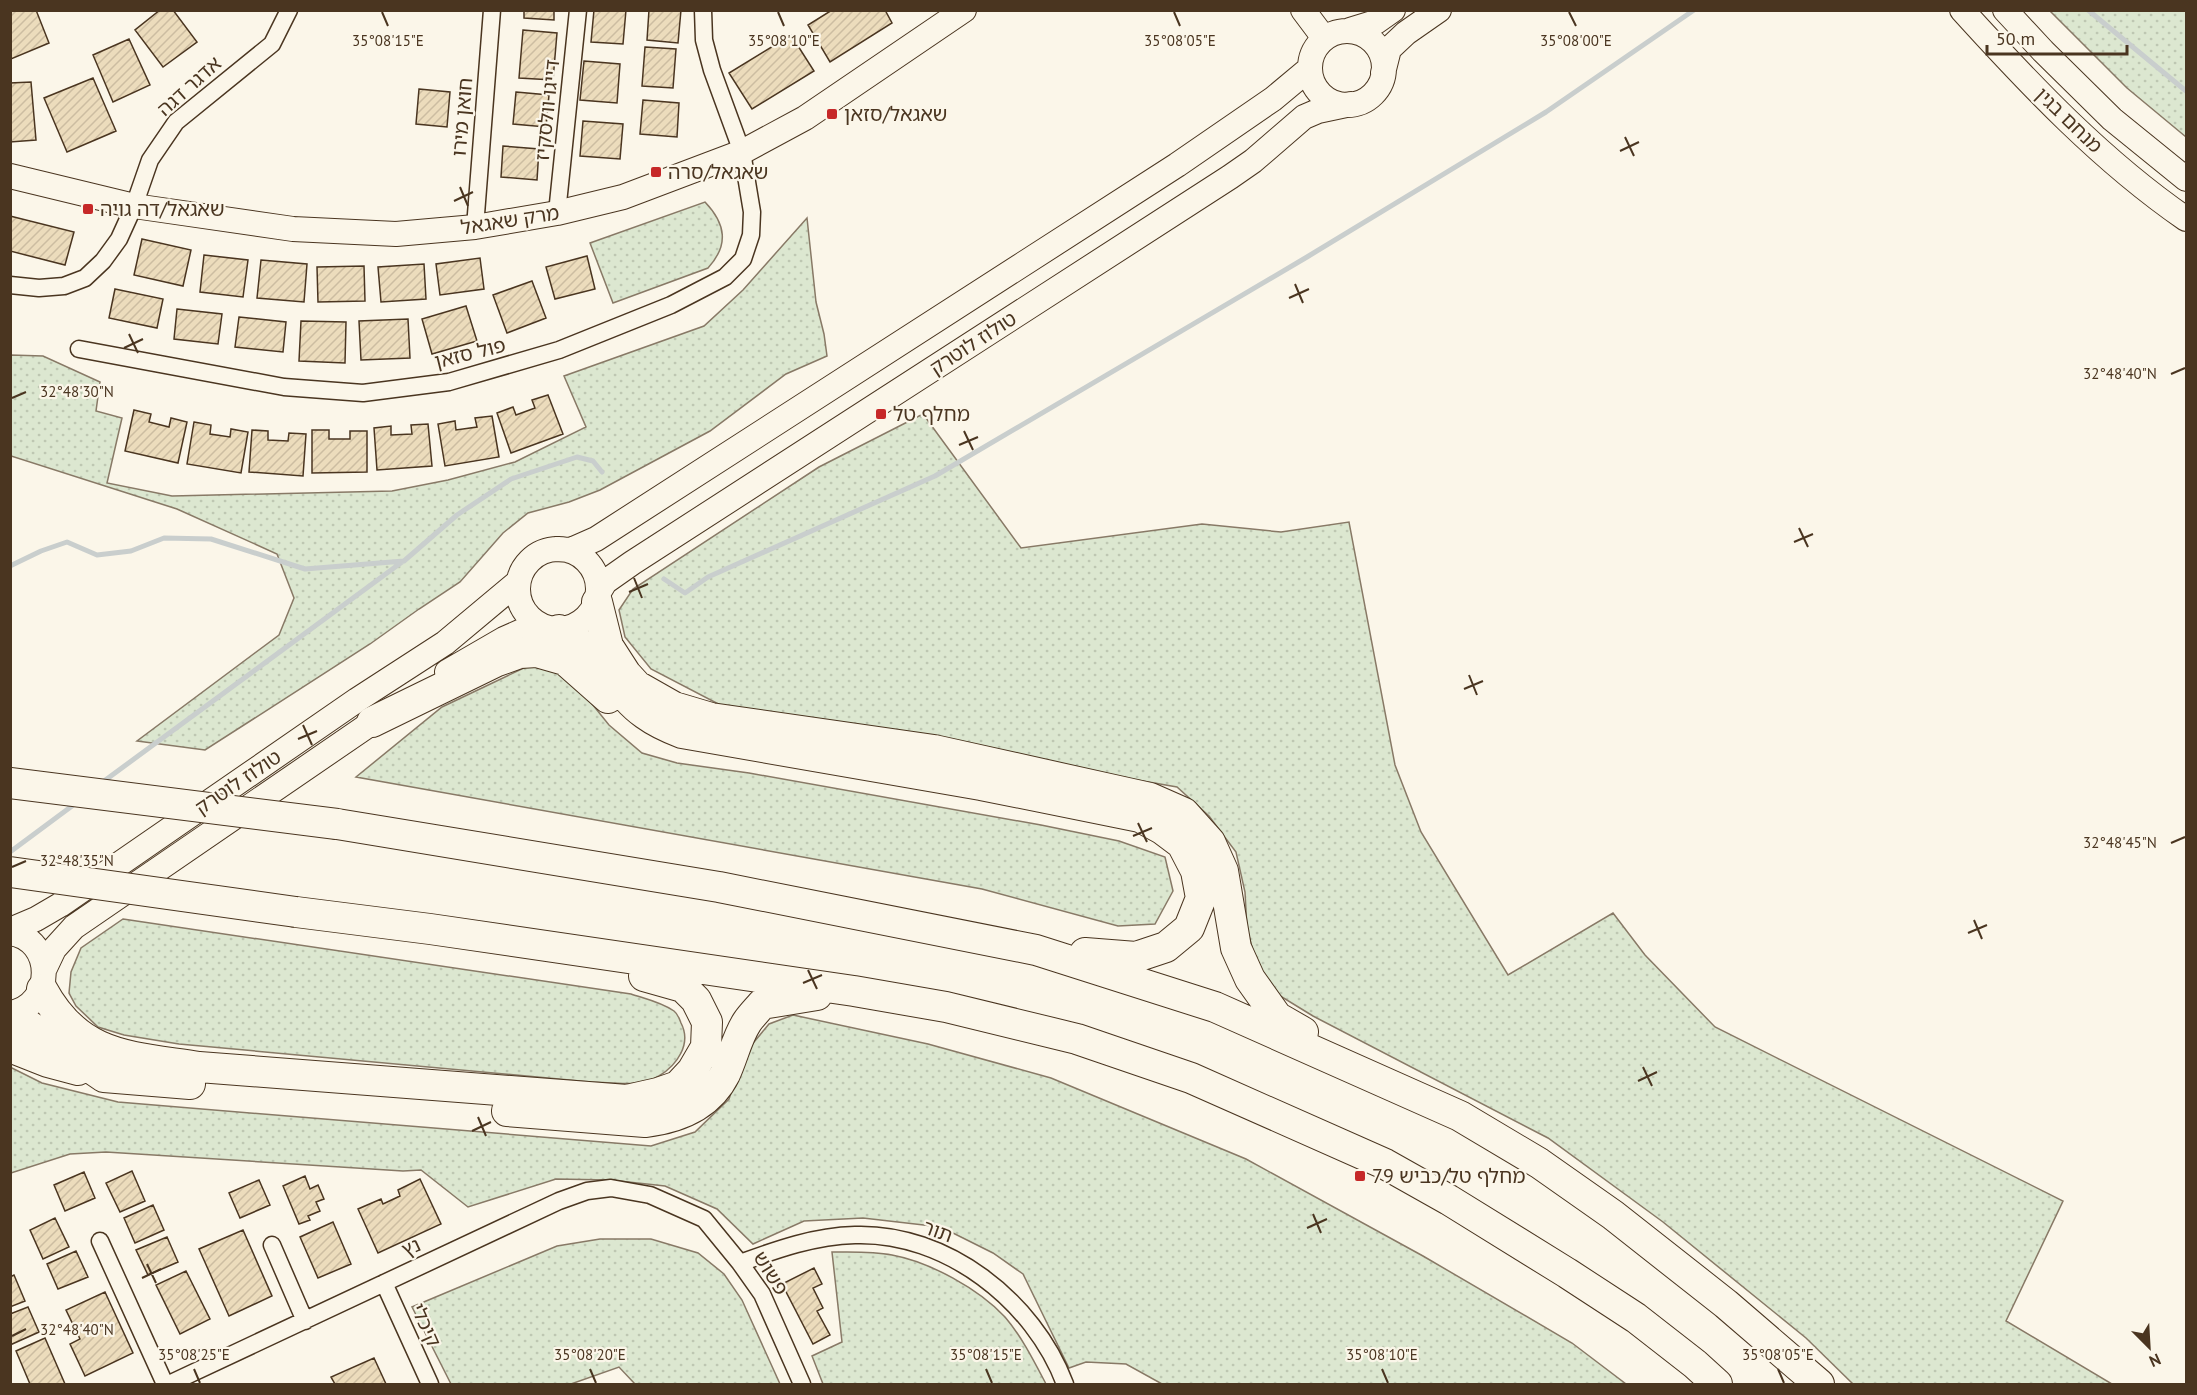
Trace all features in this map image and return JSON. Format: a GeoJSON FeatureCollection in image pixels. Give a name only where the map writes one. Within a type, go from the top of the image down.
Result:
{"type":"FeatureCollection","features":[{"type":"Feature","properties":{"kind":"highway"},"geometry":{"type":"LineString","coordinates":[[598,597],[608,646],[626,674],[637,686],[674,707],[711,718],[934,750],[1150,798],[1184,813],[1210,842],[1223,871],[1236,948],[1250,979],[1277,1017],[1401,1089]]}},
{"type":"Feature","properties":{"kind":"highway"},"geometry":{"type":"LineString","coordinates":[[552,629],[581,644],[594,656],[614,684],[644,714],[682,733]]}},
{"type":"Feature","properties":{"kind":"highway"},"geometry":{"type":"LineString","coordinates":[[372,722],[495,662],[520,653],[537,652],[565,660],[619,706],[656,727],[981,785],[1140,817],[1182,844],[1196,871],[1201,898],[1189,928],[1166,947],[1136,957],[1036,950]]}},
{"type":"Feature","properties":{"kind":"highway"},"geometry":{"type":"LineString","coordinates":[[10,783],[337,824],[719,887],[1036,950],[1215,1007],[1460,1116],[1539,1163],[1604,1209],[1726,1304],[1819,1384]]}},
{"type":"Feature","properties":{"kind":"highway"},"geometry":{"type":"LineString","coordinates":[[10,872],[430,929],[854,991],[946,1007],[1077,1039],[1191,1078],[1385,1164],[1449,1200],[1636,1318],[1717,1384]]}},
{"type":"Feature","properties":{"kind":"highway"},"geometry":{"type":"LineString","coordinates":[[43,979],[50,1005],[63,1022],[74,1032],[97,1045],[131,1057],[211,1068],[627,1100],[678,1086],[692,1071],[706,1047],[707,1022],[696,1000],[683,987],[633,973],[430,929]]}},
{"type":"Feature","properties":{"kind":"highway"},"geometry":{"type":"LineString","coordinates":[[10,1047],[48,1062],[104,1077],[645,1122],[686,1113],[702,1103],[716,1088],[725,1073],[746,1023],[762,1004],[854,991]]}},
{"type":"Feature","properties":{"kind":"highway"},"geometry":{"type":"LineString","coordinates":[[10,1014],[104,1077]]}},
{"type":"Feature","properties":{"kind":"main road","name":"מרק שאגאל"},"geometry":{"type":"LineString","coordinates":[[10,176],[134,206],[293,229],[396,234],[475,227],[557,213],[623,196],[742,152],[805,118],[964,10]]}},
{"type":"Feature","properties":{"kind":"main road"},"geometry":{"type":"LineString","coordinates":[[1303,10],[1324,38]]}},
{"type":"Feature","properties":{"kind":"main road"},"geometry":{"type":"LineString","coordinates":[[1393,10],[1376,22],[1332,33],[1316,46],[1309,69],[1312,81],[1323,96],[1339,104],[1362,102],[1371,96],[1378,88],[1382,78],[1389,49],[1406,33],[1439,10]]}},
{"type":"Feature","properties":{"kind":"main road","name":"מנחם בגין"},"geometry":{"type":"LineString","coordinates":[[1962,10],[2020,73],[2090,142],[2187,219]]}},
{"type":"Feature","properties":{"kind":"main road","name":"מנחם בגין"},"geometry":{"type":"LineString","coordinates":[[2005,10],[2112,119],[2187,179]]}},
{"type":"Feature","properties":{"kind":"main road"},"geometry":{"type":"LineString","coordinates":[[1350,30],[1370,39],[1378,47],[1384,68],[1382,78]]}},
{"type":"Feature","properties":{"kind":"main road","name":"טולוז לוטרק"},"geometry":{"type":"LineString","coordinates":[[556,549],[571,550],[596,539],[1177,165],[1273,99],[1309,69]]}},
{"type":"Feature","properties":{"kind":"main road","name":"טולוז לוטרק"},"geometry":{"type":"LineString","coordinates":[[598,597],[605,582],[632,562],[1215,188],[1253,161],[1304,117],[1318,111],[1351,104]]}},
{"type":"Feature","properties":{"kind":"main road"},"geometry":{"type":"LineString","coordinates":[[556,549],[570,550],[582,556],[592,566],[598,578],[598,597],[591,613],[571,628],[552,629],[535,623],[521,605],[518,594],[518,582],[531,559],[543,552],[556,549]]}},
{"type":"Feature","properties":{"kind":"main road","name":"טולוז לוטרק"},"geometry":{"type":"LineString","coordinates":[[10,932],[60,905],[377,686],[445,643],[518,582]]}},
{"type":"Feature","properties":{"kind":"main road","name":"טולוז לוטרק"},"geometry":{"type":"LineString","coordinates":[[10,1014],[27,1007],[36,999],[54,949],[74,927],[421,689],[504,639],[522,631],[552,629]]}},
{"type":"Feature","properties":{"kind":"main road"},"geometry":{"type":"LineString","coordinates":[[10,932],[26,938],[35,946],[42,957],[43,979]]}},
{"type":"Feature","properties":{"kind":"street","name":"אדגר דגה"},"geometry":{"type":"LineString","coordinates":[[10,285],[39,288],[64,286],[85,278],[103,261],[119,238],[134,206],[150,160],[176,122],[272,44],[289,10]]}},
{"type":"Feature","properties":{"kind":"street","name":"חואן מירו"},"geometry":{"type":"LineString","coordinates":[[475,227],[492,10]]}},
{"type":"Feature","properties":{"kind":"street","name":"דייגו וולסקיז"},"geometry":{"type":"LineString","coordinates":[[557,213],[578,10]]}},
{"type":"Feature","properties":{"kind":"street","name":"פול סזאן"},"geometry":{"type":"LineString","coordinates":[[79,349],[284,387],[363,393],[449,382],[559,351],[671,305],[725,277],[743,259],[751,235],[752,212],[742,152],[712,70],[704,39],[703,10]]}},
{"type":"Feature","properties":{"kind":"street","name":"נץ"},"geometry":{"type":"LineString","coordinates":[[169,1384],[560,1201],[587,1191],[611,1188],[650,1195],[677,1206]]}},
{"type":"Feature","properties":{"kind":"street","name":"פשוש"},"geometry":{"type":"LineString","coordinates":[[677,1206],[704,1219],[762,1294],[802,1384]]}},
{"type":"Feature","properties":{"kind":"street","name":"תור"},"geometry":{"type":"LineString","coordinates":[[740,1263],[824,1237],[857,1235],[880,1237],[924,1246],[955,1259],[980,1276],[1019,1310],[1044,1341],[1065,1384]]}},
{"type":"Feature","properties":{"kind":"street"},"geometry":{"type":"LineString","coordinates":[[100,1241],[165,1384]]}},
{"type":"Feature","properties":{"kind":"street"},"geometry":{"type":"LineString","coordinates":[[272,1245],[305,1321]]}},
{"type":"Feature","properties":{"kind":"street","name":"קיכלי"},"geometry":{"type":"LineString","coordinates":[[384,1283],[430,1384]]}},
{"type":"Feature","properties":{"kind":"green space"},"geometry":{"type":"Polygon","coordinates":[[[2050,11],[2186,11],[2186,137],[2127,88],[2050,11]]]}},
{"type":"Feature","properties":{"kind":"green space"},"geometry":{"type":"Polygon","coordinates":[[[705,202],[717,218],[722,235],[719,251],[708,268],[613,303],[590,243],[705,202]]]}},
{"type":"Feature","properties":{"kind":"green space"},"geometry":{"type":"Polygon","coordinates":[[[807,218],[816,302],[827,356],[786,374],[710,431],[600,490],[569,502],[528,513],[503,533],[460,582],[370,644],[205,750],[137,741],[279,635],[294,598],[277,554],[177,509],[11,456],[11,355],[43,356],[100,382],[96,411],[122,418],[107,483],[172,496],[392,491],[448,480],[515,462],[586,427],[564,376],[704,326],[743,290],[807,218]]]}},
{"type":"Feature","properties":{"kind":"green space"},"geometry":{"type":"Polygon","coordinates":[[[923,414],[1021,548],[1202,524],[1281,532],[1349,522],[1395,765],[1421,832],[1508,975],[1613,913],[1645,955],[1715,1027],[2063,1201],[2006,1321],[2112,1384],[1853,1384],[1806,1338],[1663,1222],[1548,1138],[1313,1016],[1272,991],[1254,954],[1247,929],[1245,892],[1236,852],[1209,816],[1177,787],[726,708],[651,669],[625,637],[619,610],[633,589],[819,467],[923,414]]]}},
{"type":"Feature","properties":{"kind":"green space"},"geometry":{"type":"Polygon","coordinates":[[[530,665],[557,667],[576,684],[609,725],[642,753],[677,763],[749,773],[1119,841],[1165,857],[1173,891],[1155,924],[1118,926],[982,889],[356,777],[442,707],[530,665]]]}},
{"type":"Feature","properties":{"kind":"green space"},"geometry":{"type":"Polygon","coordinates":[[[123,919],[631,994],[659,1003],[675,1012],[684,1031],[684,1046],[672,1066],[659,1076],[643,1082],[626,1084],[179,1044],[124,1035],[98,1027],[76,1006],[69,993],[71,972],[81,948],[123,919]]]}},
{"type":"Feature","properties":{"kind":"green space"},"geometry":{"type":"Polygon","coordinates":[[[793,1015],[928,1044],[1051,1078],[1246,1159],[1423,1256],[1572,1343],[1626,1384],[1162,1384],[1126,1364],[1086,1362],[1069,1368],[1023,1274],[993,1253],[941,1227],[863,1218],[804,1221],[753,1244],[717,1209],[665,1186],[610,1180],[556,1179],[468,1207],[421,1170],[403,1171],[106,1152],[70,1154],[11,1173],[10,1067],[42,1083],[118,1102],[651,1146],[695,1132],[729,1099],[744,1054],[769,1024],[793,1015]]]}},
{"type":"Feature","properties":{"kind":"green space"},"geometry":{"type":"Polygon","coordinates":[[[600,1239],[651,1239],[698,1253],[724,1274],[742,1300],[780,1384],[635,1384],[619,1367],[571,1384],[451,1384],[412,1307],[557,1246],[600,1239]]]}},
{"type":"Feature","properties":{"kind":"green space"},"geometry":{"type":"Polygon","coordinates":[[[832,1252],[892,1255],[938,1270],[968,1287],[982,1296],[1005,1317],[1022,1341],[1046,1384],[823,1384],[812,1356],[842,1342],[832,1252]]]}},
{"type":"Feature","properties":{"kind":"building"},"geometry":{"type":"Polygon","coordinates":[[[10,10],[36,10],[49,43],[11,59],[10,10]]]}},
{"type":"Feature","properties":{"kind":"building"},"geometry":{"type":"Polygon","coordinates":[[[160,10],[173,10],[197,42],[163,67],[135,30],[160,10]]]}},
{"type":"Feature","properties":{"kind":"building"},"geometry":{"type":"Polygon","coordinates":[[[524,10],[554,10],[554,20],[524,18],[524,10]]]}},
{"type":"Feature","properties":{"kind":"building"},"geometry":{"type":"Polygon","coordinates":[[[594,10],[626,10],[623,44],[591,42],[594,10]]]}},
{"type":"Feature","properties":{"kind":"building"},"geometry":{"type":"Polygon","coordinates":[[[649,10],[681,10],[678,43],[647,40],[649,10]]]}},
{"type":"Feature","properties":{"kind":"building"},"geometry":{"type":"Polygon","coordinates":[[[832,10],[885,10],[892,23],[830,62],[808,25],[832,10]]]}},
{"type":"Feature","properties":{"kind":"building"},"geometry":{"type":"Polygon","coordinates":[[[523,30],[557,33],[553,80],[519,78],[523,30]]]}},
{"type":"Feature","properties":{"kind":"building"},"geometry":{"type":"Polygon","coordinates":[[[791,35],[814,71],[752,109],[729,73],[791,35]]]}},
{"type":"Feature","properties":{"kind":"building"},"geometry":{"type":"Polygon","coordinates":[[[129,39],[150,85],[113,102],[93,55],[129,39]]]}},
{"type":"Feature","properties":{"kind":"building"},"geometry":{"type":"Polygon","coordinates":[[[645,47],[676,49],[673,88],[642,86],[645,47]]]}},
{"type":"Feature","properties":{"kind":"building"},"geometry":{"type":"Polygon","coordinates":[[[584,61],[620,64],[617,103],[580,100],[584,61]]]}},
{"type":"Feature","properties":{"kind":"building"},"geometry":{"type":"Polygon","coordinates":[[[93,78],[116,131],[67,152],[44,98],[93,78]]]}},
{"type":"Feature","properties":{"kind":"building"},"geometry":{"type":"Polygon","coordinates":[[[31,82],[36,140],[10,142],[10,83],[31,82]]]}},
{"type":"Feature","properties":{"kind":"building"},"geometry":{"type":"Polygon","coordinates":[[[419,89],[450,92],[447,127],[416,124],[419,89]]]}},
{"type":"Feature","properties":{"kind":"building"},"geometry":{"type":"Polygon","coordinates":[[[516,92],[549,95],[546,127],[513,124],[516,92]]]}},
{"type":"Feature","properties":{"kind":"building"},"geometry":{"type":"Polygon","coordinates":[[[643,100],[679,103],[677,137],[640,134],[643,100]]]}},
{"type":"Feature","properties":{"kind":"building"},"geometry":{"type":"Polygon","coordinates":[[[583,121],[623,124],[620,159],[580,156],[583,121]]]}},
{"type":"Feature","properties":{"kind":"building"},"geometry":{"type":"Polygon","coordinates":[[[503,146],[539,149],[537,180],[501,177],[503,146]]]}},
{"type":"Feature","properties":{"kind":"building"},"geometry":{"type":"Polygon","coordinates":[[[10,216],[74,232],[65,265],[10,251],[10,216]]]}},
{"type":"Feature","properties":{"kind":"building"},"geometry":{"type":"Polygon","coordinates":[[[142,239],[191,250],[183,286],[134,275],[142,239]]]}},
{"type":"Feature","properties":{"kind":"building"},"geometry":{"type":"Polygon","coordinates":[[[204,255],[248,260],[243,297],[200,292],[204,255]]]}},
{"type":"Feature","properties":{"kind":"building"},"geometry":{"type":"Polygon","coordinates":[[[587,256],[595,289],[555,299],[546,267],[587,256]]]}},
{"type":"Feature","properties":{"kind":"building"},"geometry":{"type":"Polygon","coordinates":[[[480,258],[484,289],[440,295],[436,264],[480,258]]]}},
{"type":"Feature","properties":{"kind":"building"},"geometry":{"type":"Polygon","coordinates":[[[261,260],[307,264],[304,302],[257,298],[261,260]]]}},
{"type":"Feature","properties":{"kind":"building"},"geometry":{"type":"Polygon","coordinates":[[[424,264],[426,299],[381,302],[378,267],[424,264]]]}},
{"type":"Feature","properties":{"kind":"building"},"geometry":{"type":"Polygon","coordinates":[[[364,266],[365,301],[318,302],[317,267],[364,266]]]}},
{"type":"Feature","properties":{"kind":"building"},"geometry":{"type":"Polygon","coordinates":[[[532,281],[546,318],[507,333],[493,295],[532,281]]]}},
{"type":"Feature","properties":{"kind":"building"},"geometry":{"type":"Polygon","coordinates":[[[115,289],[163,299],[157,328],[109,318],[115,289]]]}},
{"type":"Feature","properties":{"kind":"building"},"geometry":{"type":"Polygon","coordinates":[[[466,306],[477,341],[432,354],[422,319],[466,306]]]}},
{"type":"Feature","properties":{"kind":"building"},"geometry":{"type":"Polygon","coordinates":[[[177,309],[222,314],[218,344],[174,339],[177,309]]]}},
{"type":"Feature","properties":{"kind":"building"},"geometry":{"type":"Polygon","coordinates":[[[239,317],[286,322],[283,352],[235,347],[239,317]]]}},
{"type":"Feature","properties":{"kind":"building"},"geometry":{"type":"Polygon","coordinates":[[[408,319],[410,358],[361,360],[359,321],[408,319]]]}},
{"type":"Feature","properties":{"kind":"building"},"geometry":{"type":"Polygon","coordinates":[[[301,321],[346,322],[345,363],[299,361],[301,321]]]}},
{"type":"Feature","properties":{"kind":"building"},"geometry":{"type":"Polygon","coordinates":[[[548,395],[563,434],[511,453],[497,413],[513,407],[516,415],[535,408],[532,400],[548,395]]]}},
{"type":"Feature","properties":{"kind":"building"},"geometry":{"type":"Polygon","coordinates":[[[134,410],[151,414],[149,422],[169,427],[171,418],[187,422],[178,463],[125,451],[134,410]]]}},
{"type":"Feature","properties":{"kind":"building"},"geometry":{"type":"Polygon","coordinates":[[[492,416],[499,457],[445,466],[438,424],[455,421],[456,430],[477,427],[475,418],[492,416]]]}},
{"type":"Feature","properties":{"kind":"building"},"geometry":{"type":"Polygon","coordinates":[[[194,422],[211,425],[210,434],[230,437],[231,429],[248,432],[241,473],[187,464],[194,422]]]}},
{"type":"Feature","properties":{"kind":"building"},"geometry":{"type":"Polygon","coordinates":[[[428,424],[432,466],[377,470],[374,428],[391,426],[391,435],[412,434],[411,425],[428,424]]]}},
{"type":"Feature","properties":{"kind":"building"},"geometry":{"type":"Polygon","coordinates":[[[252,430],[268,431],[268,440],[288,441],[289,433],[306,434],[303,476],[249,472],[252,430]]]}},
{"type":"Feature","properties":{"kind":"building"},"geometry":{"type":"Polygon","coordinates":[[[312,430],[329,430],[329,439],[350,439],[350,431],[367,431],[367,472],[312,473],[312,430]]]}},
{"type":"Feature","properties":{"kind":"building"},"geometry":{"type":"Polygon","coordinates":[[[132,1171],[145,1201],[120,1212],[106,1183],[132,1171]]]}},
{"type":"Feature","properties":{"kind":"building"},"geometry":{"type":"Polygon","coordinates":[[[84,1172],[95,1198],[65,1211],[54,1185],[84,1172]]]}},
{"type":"Feature","properties":{"kind":"building"},"geometry":{"type":"Polygon","coordinates":[[[305,1176],[310,1189],[318,1185],[324,1199],[316,1202],[320,1211],[308,1216],[310,1220],[299,1224],[283,1186],[305,1176]]]}},
{"type":"Feature","properties":{"kind":"building"},"geometry":{"type":"Polygon","coordinates":[[[420,1179],[441,1224],[378,1253],[358,1209],[381,1199],[383,1204],[400,1196],[398,1190],[420,1179]]]}},
{"type":"Feature","properties":{"kind":"building"},"geometry":{"type":"Polygon","coordinates":[[[259,1180],[270,1205],[240,1218],[229,1193],[259,1180]]]}},
{"type":"Feature","properties":{"kind":"building"},"geometry":{"type":"Polygon","coordinates":[[[153,1205],[164,1230],[135,1243],[124,1218],[153,1205]]]}},
{"type":"Feature","properties":{"kind":"building"},"geometry":{"type":"Polygon","coordinates":[[[55,1218],[69,1247],[43,1259],[30,1230],[55,1218]]]}},
{"type":"Feature","properties":{"kind":"building"},"geometry":{"type":"Polygon","coordinates":[[[333,1222],[351,1264],[318,1278],[300,1237],[333,1222]]]}},
{"type":"Feature","properties":{"kind":"building"},"geometry":{"type":"Polygon","coordinates":[[[243,1230],[272,1296],[229,1316],[199,1249],[243,1230]]]}},
{"type":"Feature","properties":{"kind":"building"},"geometry":{"type":"Polygon","coordinates":[[[167,1237],[178,1262],[148,1275],[136,1250],[167,1237]]]}},
{"type":"Feature","properties":{"kind":"building"},"geometry":{"type":"Polygon","coordinates":[[[76,1251],[88,1277],[58,1289],[47,1264],[76,1251]]]}},
{"type":"Feature","properties":{"kind":"building"},"geometry":{"type":"Polygon","coordinates":[[[814,1268],[822,1284],[813,1288],[823,1308],[817,1311],[830,1335],[813,1344],[782,1284],[814,1268]]]}},
{"type":"Feature","properties":{"kind":"building"},"geometry":{"type":"Polygon","coordinates":[[[186,1271],[210,1319],[180,1334],[156,1285],[186,1271]]]}},
{"type":"Feature","properties":{"kind":"building"},"geometry":{"type":"Polygon","coordinates":[[[14,1275],[25,1301],[10,1307],[10,1277],[14,1275]]]}},
{"type":"Feature","properties":{"kind":"building"},"geometry":{"type":"Polygon","coordinates":[[[105,1292],[133,1353],[85,1376],[70,1344],[80,1339],[66,1310],[105,1292]]]}},
{"type":"Feature","properties":{"kind":"building"},"geometry":{"type":"Polygon","coordinates":[[[28,1307],[39,1332],[10,1345],[10,1314],[28,1307]]]}},
{"type":"Feature","properties":{"kind":"building"},"geometry":{"type":"Polygon","coordinates":[[[45,1338],[65,1384],[30,1384],[16,1351],[45,1338]]]}},
{"type":"Feature","properties":{"kind":"building"},"geometry":{"type":"Polygon","coordinates":[[[374,1358],[386,1384],[335,1384],[331,1377],[374,1358]]]}},
{"type":"Feature","properties":{"kind":"waterway"},"geometry":{"type":"LineString","coordinates":[[664,579],[685,593],[708,577],[935,476],[1307,257],[1546,112],[1694,10]]}},
{"type":"Feature","properties":{"kind":"waterway"},"geometry":{"type":"LineString","coordinates":[[2088,10],[2186,91]]}},
{"type":"Feature","properties":{"kind":"waterway"},"geometry":{"type":"LineString","coordinates":[[10,566],[67,542],[97,555],[131,551],[164,538],[211,539],[305,569],[404,561],[457,515],[511,479],[577,457],[593,461],[602,472]]}},
{"type":"Feature","properties":{"kind":"waterway"},"geometry":{"type":"LineString","coordinates":[[100,784],[402,562]]}},
{"type":"Feature","properties":{"kind":"waterway"},"geometry":{"type":"LineString","coordinates":[[10,852],[76,803]]}},
{"type":"Feature","properties":{"kind":"place","name":"שאגאל/סזאן"},"geometry":{"type":"Point","coordinates":[832,114]}},
{"type":"Feature","properties":{"kind":"place","name":"שאגאל/סרה"},"geometry":{"type":"Point","coordinates":[656,172]}},
{"type":"Feature","properties":{"kind":"place","name":"שאגאל/דה גויה"},"geometry":{"type":"Point","coordinates":[88,209]}},
{"type":"Feature","properties":{"kind":"place","name":"מחלף טל"},"geometry":{"type":"Point","coordinates":[881,414]}},
{"type":"Feature","properties":{"kind":"place","name":"מחלף טל/כביש 79"},"geometry":{"type":"Point","coordinates":[1360,1176]}}]}
